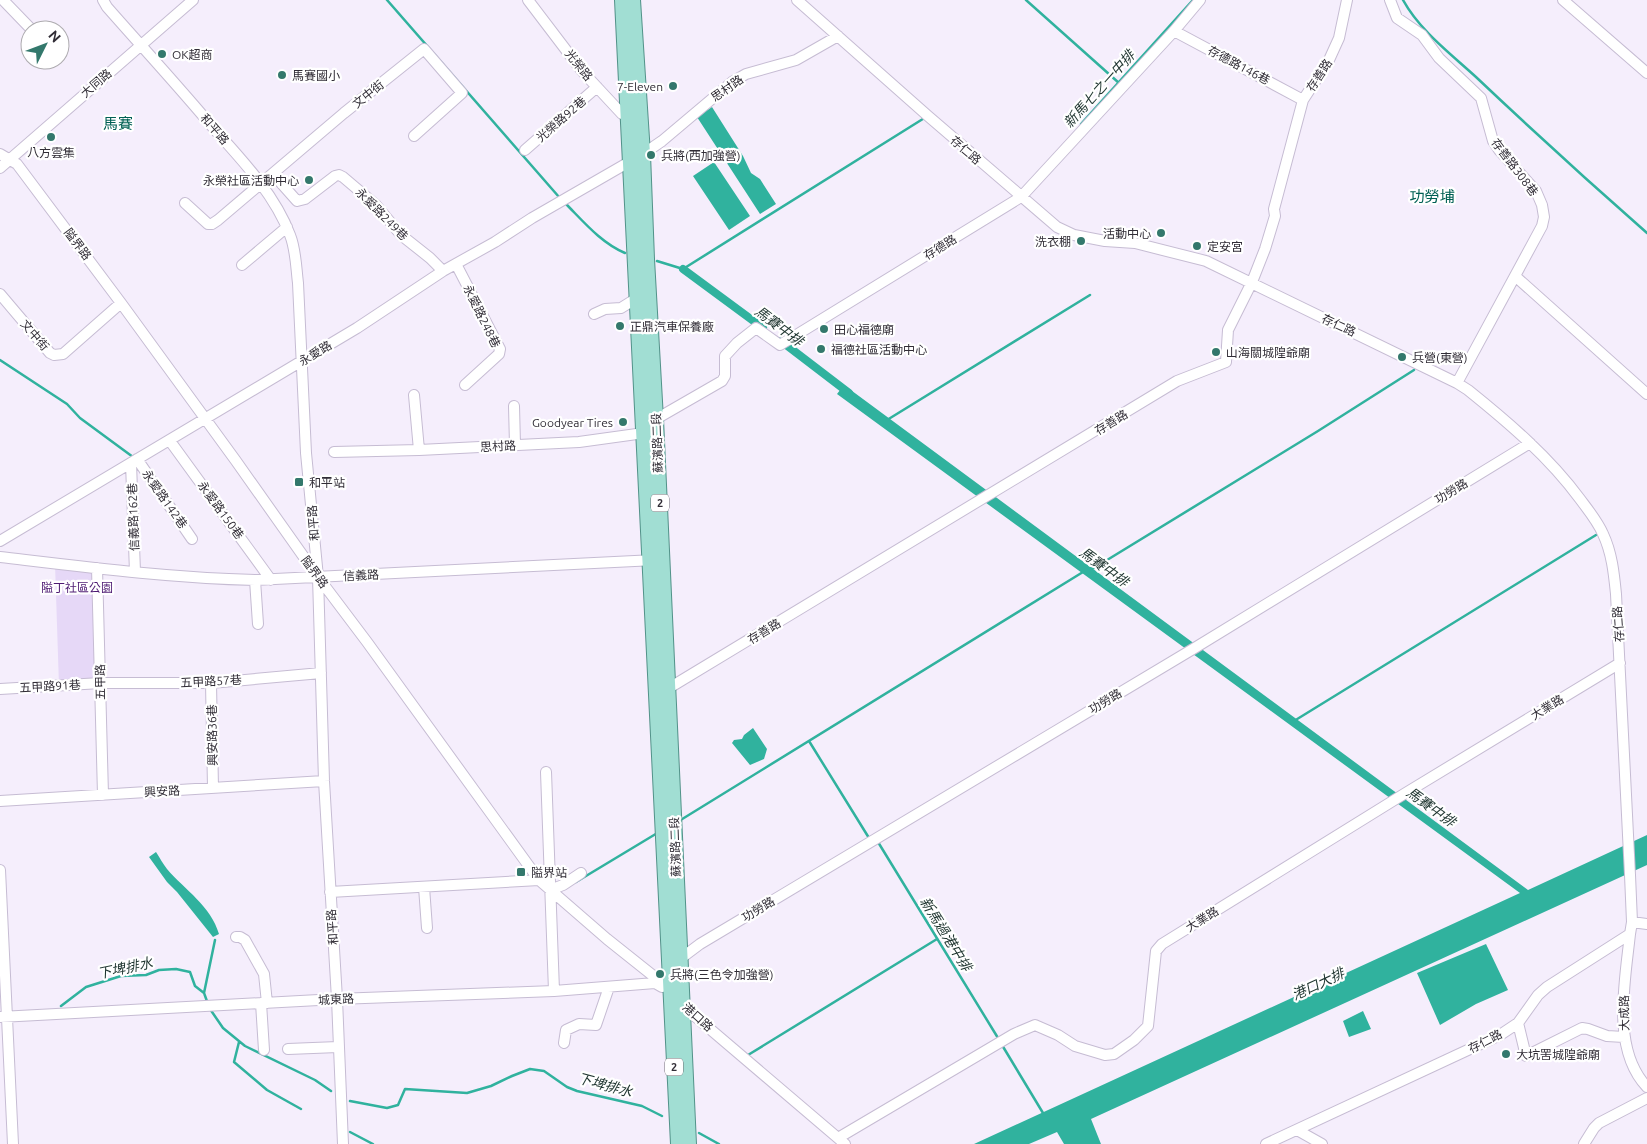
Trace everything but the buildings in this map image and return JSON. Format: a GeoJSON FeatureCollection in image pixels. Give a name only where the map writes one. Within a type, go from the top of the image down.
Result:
{"type":"FeatureCollection","features":[{"type":"Feature","properties":{"kind":"main road","name":"蘇濱路二段"},"geometry":{"type":"LineString","coordinates":[[622,0],[629,35],[633,114],[629,163],[644,433],[668,688],[683,1006]]}},
{"type":"Feature","properties":{"kind":"main road","name":"蘇濱路二段"},"geometry":{"type":"LineString","coordinates":[[629,35],[633,0]]}},
{"type":"Feature","properties":{"kind":"main road","name":"蘇濱路二段"},"geometry":{"type":"LineString","coordinates":[[633,114],[643,154],[656,419],[656,560],[671,990]]}},
{"type":"Feature","properties":{"kind":"main road","name":"2"},"geometry":{"type":"LineString","coordinates":[[671,990],[678,1144]]}},
{"type":"Feature","properties":{"kind":"main road","name":"2"},"geometry":{"type":"LineString","coordinates":[[683,1006],[689,1144]]}},
{"type":"Feature","properties":{"kind":"street"},"geometry":{"type":"LineString","coordinates":[[3,0],[22,20]]}},
{"type":"Feature","properties":{"kind":"street","name":"和平路"},"geometry":{"type":"LineString","coordinates":[[103,0],[107,7],[261,184],[272,200],[291,236],[298,283],[306,453],[318,577],[324,781],[337,999],[343,1144]]}},
{"type":"Feature","properties":{"kind":"street","name":"大同路"},"geometry":{"type":"LineString","coordinates":[[0,168],[5,157],[193,0]]}},
{"type":"Feature","properties":{"kind":"street","name":"光榮路"},"geometry":{"type":"LineString","coordinates":[[528,0],[582,71],[622,114],[633,114]]}},
{"type":"Feature","properties":{"kind":"street","name":"存仁路"},"geometry":{"type":"LineString","coordinates":[[798,0],[1057,227],[1074,235],[1105,241],[1135,243],[1206,261],[1457,383],[1474,395],[1530,443],[1571,486],[1604,535],[1613,567],[1620,663],[1632,922]]}},
{"type":"Feature","properties":{"kind":"street","name":"存德路"},"geometry":{"type":"LineString","coordinates":[[656,419],[722,381],[725,376],[725,356],[756,328],[780,345],[1021,197],[1174,31],[1200,0]]}},
{"type":"Feature","properties":{"kind":"street","name":"存善路"},"geometry":{"type":"LineString","coordinates":[[668,688],[1177,381],[1226,362],[1228,330],[1266,249],[1275,216],[1274,209],[1303,100],[1329,60],[1339,38],[1347,0]]}},
{"type":"Feature","properties":{"kind":"street","name":"存善路308巷"},"geometry":{"type":"LineString","coordinates":[[1390,0],[1397,18],[1422,35],[1438,58],[1481,98],[1493,141],[1536,190],[1542,205],[1544,217],[1542,226],[1457,383]]}},
{"type":"Feature","properties":{"kind":"street"},"geometry":{"type":"LineString","coordinates":[[1564,0],[1647,73]]}},
{"type":"Feature","properties":{"kind":"street","name":"存德路146巷"},"geometry":{"type":"LineString","coordinates":[[1174,31],[1303,100]]}},
{"type":"Feature","properties":{"kind":"street","name":"思村路"},"geometry":{"type":"LineString","coordinates":[[629,163],[662,141],[732,82],[746,74],[796,60],[838,36]]}},
{"type":"Feature","properties":{"kind":"street","name":"文中街"},"geometry":{"type":"LineString","coordinates":[[185,203],[208,224],[212,224],[344,113],[424,49],[462,94],[414,136]]}},
{"type":"Feature","properties":{"kind":"street","name":"光榮路92巷"},"geometry":{"type":"LineString","coordinates":[[525,150],[597,87]]}},
{"type":"Feature","properties":{"kind":"street","name":"隘界路"},"geometry":{"type":"LineString","coordinates":[[5,157],[17,164],[121,302],[318,577],[539,880],[550,890]]}},
{"type":"Feature","properties":{"kind":"street","name":"永愛路"},"geometry":{"type":"LineString","coordinates":[[0,541],[357,328],[443,271],[629,163]]}},
{"type":"Feature","properties":{"kind":"street","name":"永愛路249巷"},"geometry":{"type":"LineString","coordinates":[[273,174],[297,200],[305,199],[335,176],[343,177],[376,205],[401,235],[443,271]]}},
{"type":"Feature","properties":{"kind":"street"},"geometry":{"type":"LineString","coordinates":[[242,265],[287,227]]}},
{"type":"Feature","properties":{"kind":"street","name":"永愛路248巷"},"geometry":{"type":"LineString","coordinates":[[456,264],[500,349],[499,354],[465,385]]}},
{"type":"Feature","properties":{"kind":"street"},"geometry":{"type":"LineString","coordinates":[[1515,276],[1647,394]]}},
{"type":"Feature","properties":{"kind":"street","name":"文中街"},"geometry":{"type":"LineString","coordinates":[[0,294],[54,356],[63,354],[121,302]]}},
{"type":"Feature","properties":{"kind":"street"},"geometry":{"type":"LineString","coordinates":[[594,314],[604,309],[621,308],[637,298]]}},
{"type":"Feature","properties":{"kind":"street"},"geometry":{"type":"LineString","coordinates":[[414,395],[419,450]]}},
{"type":"Feature","properties":{"kind":"street"},"geometry":{"type":"LineString","coordinates":[[514,406],[515,445]]}},
{"type":"Feature","properties":{"kind":"street"},"geometry":{"type":"LineString","coordinates":[[644,433],[656,419]]}},
{"type":"Feature","properties":{"kind":"street","name":"思村路"},"geometry":{"type":"LineString","coordinates":[[334,452],[579,442],[644,433]]}},
{"type":"Feature","properties":{"kind":"street","name":"永愛路150巷"},"geometry":{"type":"LineString","coordinates":[[170,440],[271,580]]}},
{"type":"Feature","properties":{"kind":"street","name":"功勞路"},"geometry":{"type":"LineString","coordinates":[[680,959],[700,944],[1530,443]]}},
{"type":"Feature","properties":{"kind":"street","name":"永愛路142巷"},"geometry":{"type":"LineString","coordinates":[[134,461],[192,539]]}},
{"type":"Feature","properties":{"kind":"street","name":"信義路162巷"},"geometry":{"type":"LineString","coordinates":[[134,461],[135,572]]}},
{"type":"Feature","properties":{"kind":"street","name":"信義路"},"geometry":{"type":"LineString","coordinates":[[0,557],[135,572],[255,580],[656,560]]}},
{"type":"Feature","properties":{"kind":"street","name":"五甲路"},"geometry":{"type":"LineString","coordinates":[[97,568],[103,795]]}},
{"type":"Feature","properties":{"kind":"street"},"geometry":{"type":"LineString","coordinates":[[255,580],[258,624]]}},
{"type":"Feature","properties":{"kind":"street","name":"大業路"},"geometry":{"type":"LineString","coordinates":[[842,1141],[1014,1034],[1035,1025],[1058,1035],[1075,1046],[1105,1056],[1114,1054],[1134,1040],[1148,1026],[1156,951],[1162,944],[1620,663]]}},
{"type":"Feature","properties":{"kind":"street","name":"五甲路57巷"},"geometry":{"type":"LineString","coordinates":[[100,683],[211,683],[322,673]]}},
{"type":"Feature","properties":{"kind":"street","name":"五甲路91巷"},"geometry":{"type":"LineString","coordinates":[[0,689],[100,683]]}},
{"type":"Feature","properties":{"kind":"street","name":"興安路36巷"},"geometry":{"type":"LineString","coordinates":[[211,683],[213,788]]}},
{"type":"Feature","properties":{"kind":"street"},"geometry":{"type":"LineString","coordinates":[[546,772],[554,990]]}},
{"type":"Feature","properties":{"kind":"street","name":"興安路"},"geometry":{"type":"LineString","coordinates":[[0,801],[324,781]]}},
{"type":"Feature","properties":{"kind":"street"},"geometry":{"type":"LineString","coordinates":[[0,870],[3,1017],[13,1144]]}},
{"type":"Feature","properties":{"kind":"street"},"geometry":{"type":"LineString","coordinates":[[550,890],[563,885],[581,873]]}},
{"type":"Feature","properties":{"kind":"street"},"geometry":{"type":"LineString","coordinates":[[330,892],[539,880]]}},
{"type":"Feature","properties":{"kind":"street"},"geometry":{"type":"LineString","coordinates":[[424,887],[427,928]]}},
{"type":"Feature","properties":{"kind":"street","name":"港口路"},"geometry":{"type":"LineString","coordinates":[[550,890],[671,990],[683,1006],[842,1141]]}},
{"type":"Feature","properties":{"kind":"street"},"geometry":{"type":"LineString","coordinates":[[1630,934],[1632,922],[1647,924]]}},
{"type":"Feature","properties":{"kind":"street","name":"存仁路"},"geometry":{"type":"LineString","coordinates":[[1266,1144],[1500,1035],[1518,1023],[1547,986],[1630,934]]}},
{"type":"Feature","properties":{"kind":"street","name":"大成路"},"geometry":{"type":"LineString","coordinates":[[1630,934],[1624,978],[1624,1037],[1631,1064],[1636,1074],[1647,1087]]}},
{"type":"Feature","properties":{"kind":"street"},"geometry":{"type":"LineString","coordinates":[[236,937],[245,940],[264,974],[264,1050]]}},
{"type":"Feature","properties":{"kind":"street","name":"城東路"},"geometry":{"type":"LineString","coordinates":[[3,1017],[337,999],[554,990],[654,983],[671,990]]}},
{"type":"Feature","properties":{"kind":"street"},"geometry":{"type":"LineString","coordinates":[[564,1043],[566,1030],[579,1024],[596,1025],[610,987]]}},
{"type":"Feature","properties":{"kind":"street"},"geometry":{"type":"LineString","coordinates":[[1518,1023],[1526,1056],[1582,1028],[1607,1036],[1624,1037]]}},
{"type":"Feature","properties":{"kind":"street"},"geometry":{"type":"LineString","coordinates":[[288,1049],[338,1047]]}},
{"type":"Feature","properties":{"kind":"street"},"geometry":{"type":"LineString","coordinates":[[1584,1144],[1599,1122],[1647,1098]]}},
{"type":"Feature","properties":{"kind":"street"},"geometry":{"type":"LineString","coordinates":[[1298,1130],[1322,1144]]}},
{"type":"Feature","properties":{"kind":"green space","name":"隘丁社區公園"},"geometry":{"type":"Polygon","coordinates":[[[55,564],[97,568],[101,683],[59,686],[55,564]]]}},
{"type":"Feature","properties":{"kind":"shaded area"},"geometry":{"type":"Polygon","coordinates":[[[712,107],[743,156],[751,173],[760,179],[776,204],[760,214],[697,117],[712,107]]]}},
{"type":"Feature","properties":{"kind":"shaded area"},"geometry":{"type":"Polygon","coordinates":[[[714,162],[750,216],[729,230],[693,176],[714,162]]]}},
{"type":"Feature","properties":{"kind":"shaded area"},"geometry":{"type":"Polygon","coordinates":[[[844,385],[1528,890],[1647,835],[1647,865],[1091,1119],[1101,1144],[1064,1144],[1057,1132],[1029,1144],[974,1144],[1520,893],[837,394],[844,385]]]}},
{"type":"Feature","properties":{"kind":"shaded area"},"geometry":{"type":"Polygon","coordinates":[[[753,728],[767,749],[764,759],[750,765],[732,743],[734,740],[742,739],[753,728]]]}},
{"type":"Feature","properties":{"kind":"shaded area"},"geometry":{"type":"Polygon","coordinates":[[[156,852],[167,869],[204,907],[219,934],[213,937],[167,882],[149,857],[156,852]]]}},
{"type":"Feature","properties":{"kind":"shaded area"},"geometry":{"type":"Polygon","coordinates":[[[1486,944],[1508,990],[1476,1004],[1440,1025],[1417,973],[1486,944]]]}},
{"type":"Feature","properties":{"kind":"shaded area"},"geometry":{"type":"Polygon","coordinates":[[[1363,1011],[1371,1029],[1349,1037],[1343,1021],[1363,1011]]]}},
{"type":"Feature","properties":{"kind":"waterway"},"geometry":{"type":"LineString","coordinates":[[387,0],[559,197]]}},
{"type":"Feature","properties":{"kind":"waterway"},"geometry":{"type":"LineString","coordinates":[[1026,0],[1119,83]]}},
{"type":"Feature","properties":{"kind":"waterway","name":"新馬七之一中排"},"geometry":{"type":"LineString","coordinates":[[1081,124],[1193,0]]}},
{"type":"Feature","properties":{"kind":"waterway"},"geometry":{"type":"LineString","coordinates":[[1403,0],[1418,22],[1436,42],[1647,233]]}},
{"type":"Feature","properties":{"kind":"waterway"},"geometry":{"type":"LineString","coordinates":[[657,261],[683,269],[926,117]]}},
{"type":"Feature","properties":{"kind":"waterway"},"geometry":{"type":"LineString","coordinates":[[565,203],[600,238],[625,253]]}},
{"type":"Feature","properties":{"kind":"waterway","name":"馬賽中排"},"geometry":{"type":"LineString","coordinates":[[683,269],[763,328]]}},
{"type":"Feature","properties":{"kind":"waterway"},"geometry":{"type":"LineString","coordinates":[[887,420],[1090,295]]}},
{"type":"Feature","properties":{"kind":"waterway","name":"馬賽中排"},"geometry":{"type":"LineString","coordinates":[[781,341],[849,393]]}},
{"type":"Feature","properties":{"kind":"waterway"},"geometry":{"type":"LineString","coordinates":[[0,360],[67,404],[80,418],[133,457]]}},
{"type":"Feature","properties":{"kind":"waterway"},"geometry":{"type":"LineString","coordinates":[[1090,568],[1094,568],[1414,370]]}},
{"type":"Feature","properties":{"kind":"waterway"},"geometry":{"type":"LineString","coordinates":[[1294,721],[1596,535]]}},
{"type":"Feature","properties":{"kind":"waterway"},"geometry":{"type":"LineString","coordinates":[[679,821],[1083,572]]}},
{"type":"Feature","properties":{"kind":"waterway","name":"新馬過港中排"},"geometry":{"type":"LineString","coordinates":[[809,741],[869,838]]}},
{"type":"Feature","properties":{"kind":"waterway"},"geometry":{"type":"LineString","coordinates":[[576,882],[659,832]]}},
{"type":"Feature","properties":{"kind":"waterway","name":"新馬過港中排"},"geometry":{"type":"LineString","coordinates":[[878,842],[998,1038]]}},
{"type":"Feature","properties":{"kind":"waterway"},"geometry":{"type":"LineString","coordinates":[[748,1055],[937,939]]}},
{"type":"Feature","properties":{"kind":"waterway"},"geometry":{"type":"LineString","coordinates":[[204,993],[215,940]]}},
{"type":"Feature","properties":{"kind":"waterway","name":"下埤排水"},"geometry":{"type":"LineString","coordinates":[[61,1006],[86,987],[121,976],[146,975],[159,970],[176,969],[190,972],[195,986],[204,993],[208,1004]]}},
{"type":"Feature","properties":{"kind":"waterway","name":"下埤排水"},"geometry":{"type":"LineString","coordinates":[[210,1009],[223,1028],[245,1046],[315,1080],[331,1091]]}},
{"type":"Feature","properties":{"kind":"waterway"},"geometry":{"type":"LineString","coordinates":[[239,1042],[234,1062],[267,1090],[301,1109]]}},
{"type":"Feature","properties":{"kind":"waterway","name":"新馬過港中排"},"geometry":{"type":"LineString","coordinates":[[1002,1045],[1043,1113]]}},
{"type":"Feature","properties":{"kind":"waterway","name":"下埤排水"},"geometry":{"type":"LineString","coordinates":[[350,1101],[387,1108],[398,1105],[405,1089],[467,1093],[491,1086],[530,1069],[544,1071],[567,1087],[577,1091],[642,1106],[662,1116]]}},
{"type":"Feature","properties":{"kind":"waterway"},"geometry":{"type":"LineString","coordinates":[[350,1132],[373,1144]]}},
{"type":"Feature","properties":{"kind":"waterway","name":"下埤排水"},"geometry":{"type":"LineString","coordinates":[[699,1133],[719,1144]]}},
{"type":"Feature","properties":{"kind":"place","name":"OK超商"},"geometry":{"type":"Point","coordinates":[162,54]}},
{"type":"Feature","properties":{"kind":"place","name":"馬賽國小"},"geometry":{"type":"Point","coordinates":[282,75]}},
{"type":"Feature","properties":{"kind":"place","name":"7-Eleven"},"geometry":{"type":"Point","coordinates":[673,86]}},
{"type":"Feature","properties":{"kind":"place","name":"八方雲集"},"geometry":{"type":"Point","coordinates":[51,137]}},
{"type":"Feature","properties":{"kind":"place","name":"兵將(西加強營)"},"geometry":{"type":"Point","coordinates":[651,155]}},
{"type":"Feature","properties":{"kind":"place","name":"永榮社區活動中心"},"geometry":{"type":"Point","coordinates":[309,180]}},
{"type":"Feature","properties":{"kind":"place","name":"活動中心"},"geometry":{"type":"Point","coordinates":[1161,233]}},
{"type":"Feature","properties":{"kind":"place","name":"洗衣棚"},"geometry":{"type":"Point","coordinates":[1081,241]}},
{"type":"Feature","properties":{"kind":"place","name":"定安宮"},"geometry":{"type":"Point","coordinates":[1197,246]}},
{"type":"Feature","properties":{"kind":"place","name":"正鼎汽車保養廠"},"geometry":{"type":"Point","coordinates":[620,326]}},
{"type":"Feature","properties":{"kind":"place","name":"田心福德廟"},"geometry":{"type":"Point","coordinates":[824,329]}},
{"type":"Feature","properties":{"kind":"place","name":"福德社區活動中心"},"geometry":{"type":"Point","coordinates":[821,349]}},
{"type":"Feature","properties":{"kind":"place","name":"山海關城隍爺廟"},"geometry":{"type":"Point","coordinates":[1216,352]}},
{"type":"Feature","properties":{"kind":"place","name":"兵營(東營)"},"geometry":{"type":"Point","coordinates":[1402,357]}},
{"type":"Feature","properties":{"kind":"place","name":"Goodyear Tires"},"geometry":{"type":"Point","coordinates":[623,422]}},
{"type":"Feature","properties":{"kind":"place","name":"和平站"},"geometry":{"type":"Point","coordinates":[299,482]}},
{"type":"Feature","properties":{"kind":"place","name":"隘界站"},"geometry":{"type":"Point","coordinates":[521,872]}},
{"type":"Feature","properties":{"kind":"place","name":"兵將(三色令加強營)"},"geometry":{"type":"Point","coordinates":[660,974]}},
{"type":"Feature","properties":{"kind":"place","name":"大坑罟城隍爺廟"},"geometry":{"type":"Point","coordinates":[1506,1054]}},
{"type":"Feature","properties":{"kind":"district","name":"馬賽"},"geometry":{"type":"Point","coordinates":[118,123]}},
{"type":"Feature","properties":{"kind":"district","name":"功勞埔"},"geometry":{"type":"Point","coordinates":[1432,196]}},
{"type":"Feature","properties":{"kind":"water label","name":"港口大排"},"geometry":{"type":"Point","coordinates":[1318,984]}}]}
